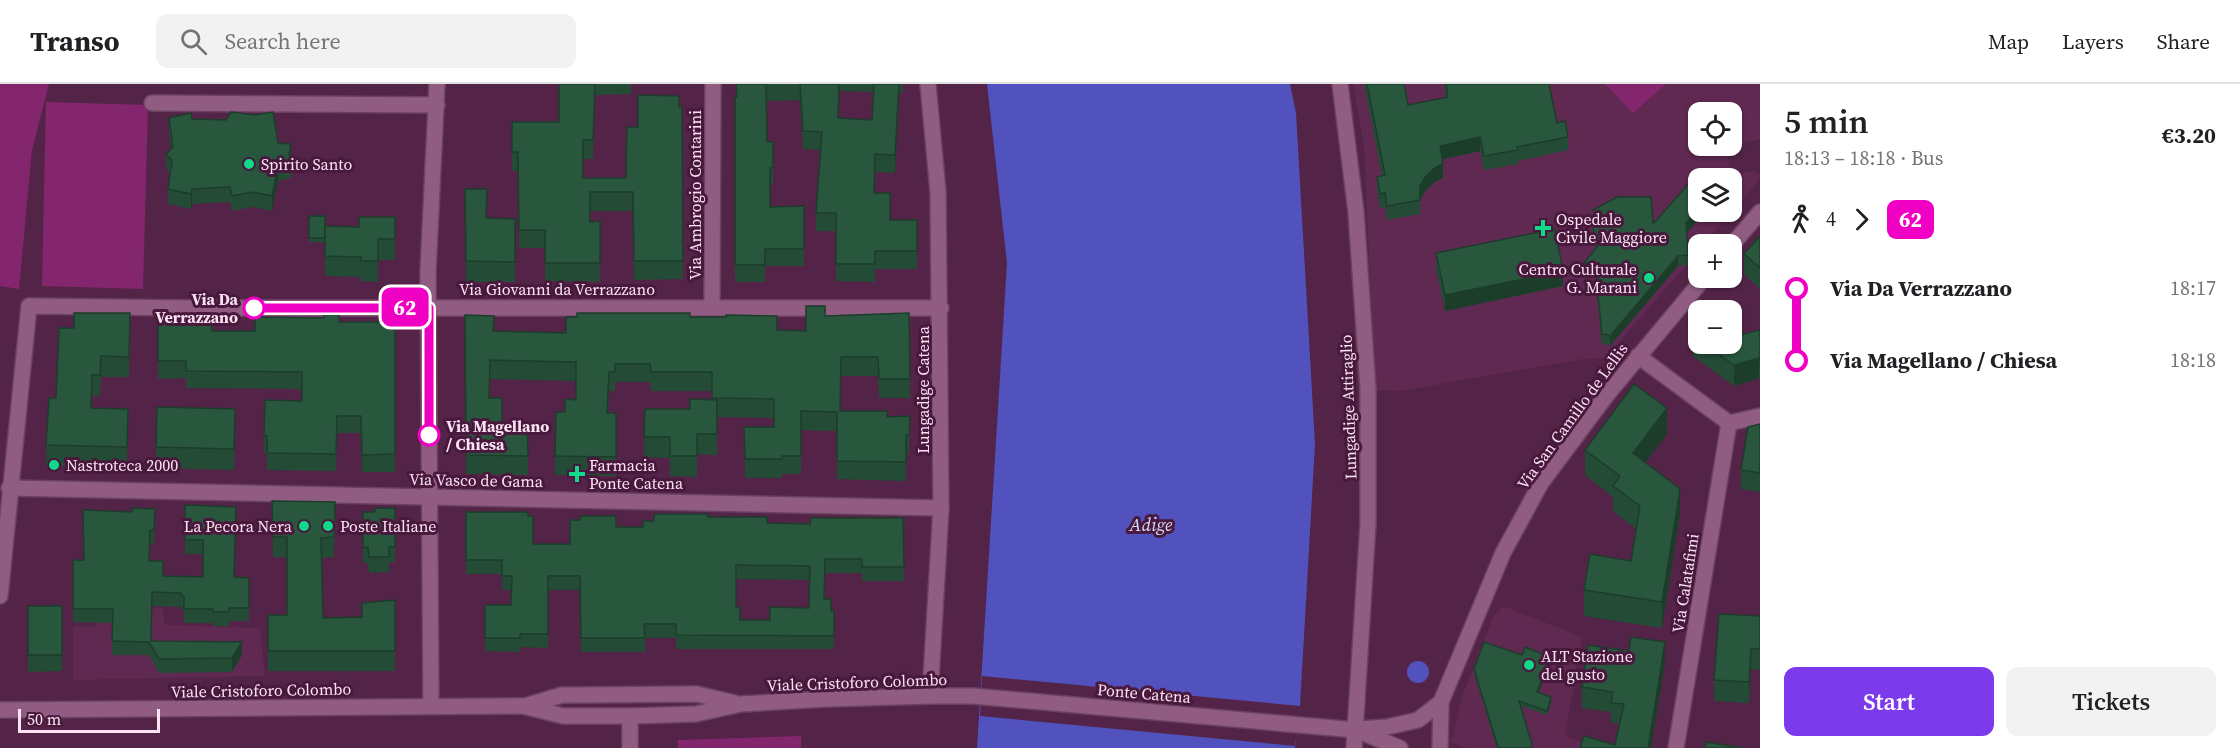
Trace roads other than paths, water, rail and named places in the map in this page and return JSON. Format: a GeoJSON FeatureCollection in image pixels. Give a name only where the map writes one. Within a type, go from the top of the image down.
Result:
{"type":"FeatureCollection","features":[{"type":"Feature","properties":{"kind":"street"},"geometry":{"type":"LineString","coordinates":[[431,706],[429,308],[431,181],[437,84]]}},
{"type":"Feature","properties":{"kind":"street","name":"Via Ambrogio Contarini"},"geometry":{"type":"LineString","coordinates":[[712,307],[713,84]]}},
{"type":"Feature","properties":{"kind":"street","name":"Lungadige Catena"},"geometry":{"type":"LineString","coordinates":[[928,84],[938,192],[941,308],[941,508],[930,696]]}},
{"type":"Feature","properties":{"kind":"street","name":"Lungadige Attiraglio"},"geometry":{"type":"LineString","coordinates":[[1340,84],[1356,212],[1368,389],[1368,524],[1354,748]]}},
{"type":"Feature","properties":{"kind":"street"},"geometry":{"type":"LineString","coordinates":[[152,104],[437,105]]}},
{"type":"Feature","properties":{"kind":"street"},"geometry":{"type":"LineString","coordinates":[[1741,234],[1760,212]]}},
{"type":"Feature","properties":{"kind":"street","name":"Via San Camillo de Lellis"},"geometry":{"type":"LineString","coordinates":[[1441,702],[1503,553],[1541,483],[1606,396],[1696,288]]}},
{"type":"Feature","properties":{"kind":"street","name":"Via Giovanni da Verrazzano"},"geometry":{"type":"LineString","coordinates":[[9,488],[29,306],[941,308]]}},
{"type":"Feature","properties":{"kind":"street"},"geometry":{"type":"LineString","coordinates":[[1638,356],[1729,423],[1760,416]]}},
{"type":"Feature","properties":{"kind":"street","name":"Via Calatafimi"},"geometry":{"type":"LineString","coordinates":[[1676,748],[1729,423]]}},
{"type":"Feature","properties":{"kind":"street"},"geometry":{"type":"LineString","coordinates":[[0,596],[9,488]]}},
{"type":"Feature","properties":{"kind":"street","name":"Via Vasco de Gama"},"geometry":{"type":"LineString","coordinates":[[9,488],[941,508]]}},
{"type":"Feature","properties":{"kind":"street","name":"Viale Cristoforo Colombo"},"geometry":{"type":"LineString","coordinates":[[523,706],[562,695],[697,694],[741,704]]}},
{"type":"Feature","properties":{"kind":"street","name":"Ponte Catena"},"geometry":{"type":"LineString","coordinates":[[973,696],[1356,730]]}},
{"type":"Feature","properties":{"kind":"street","name":"Viale Cristoforo Colombo"},"geometry":{"type":"LineString","coordinates":[[0,710],[523,706],[563,716],[630,716],[696,714],[741,704],[973,696]]}},
{"type":"Feature","properties":{"kind":"street"},"geometry":{"type":"LineString","coordinates":[[1356,730],[1387,727],[1418,720],[1441,702]]}},
{"type":"Feature","properties":{"kind":"street"},"geometry":{"type":"LineString","coordinates":[[1440,748],[1441,702]]}},
{"type":"Feature","properties":{"kind":"street"},"geometry":{"type":"LineString","coordinates":[[630,716],[630,748]]}},
{"type":"Feature","properties":{"kind":"street"},"geometry":{"type":"LineString","coordinates":[[1356,730],[1400,748]]}},
{"type":"Feature","properties":{"kind":"water","name":"Adige"},"geometry":{"type":"Polygon","coordinates":[[[987,84],[1290,84],[1296,113],[1315,444],[1300,706],[1295,748],[977,748],[1007,263],[987,84]]]}},
{"type":"Feature","properties":{"kind":"water"},"geometry":{"type":"Polygon","coordinates":[[[1418,661],[1426,664],[1429,672],[1426,680],[1418,683],[1410,680],[1407,672],[1410,664],[1418,661]]]}},
{"type":"Feature","properties":{"kind":"place","name":"Spirito Santo"},"geometry":{"type":"Point","coordinates":[249,164]}},
{"type":"Feature","properties":{"kind":"place","name":"Ospedale Civile Maggiore"},"geometry":{"type":"Point","coordinates":[1543,228]}},
{"type":"Feature","properties":{"kind":"place","name":"Centro Culturale G. Marani"},"geometry":{"type":"Point","coordinates":[1649,278]}},
{"type":"Feature","properties":{"kind":"place","name":"Via Da Verrazzano"},"geometry":{"type":"Point","coordinates":[254,308]}},
{"type":"Feature","properties":{"kind":"place","name":"Via Magellano / Chiesa"},"geometry":{"type":"Point","coordinates":[429,435]}},
{"type":"Feature","properties":{"kind":"place","name":"Nastroteca 2000"},"geometry":{"type":"Point","coordinates":[54,465]}},
{"type":"Feature","properties":{"kind":"place","name":"Farmacia Ponte Catena"},"geometry":{"type":"Point","coordinates":[577,474]}},
{"type":"Feature","properties":{"kind":"place","name":"La Pecora Nera"},"geometry":{"type":"Point","coordinates":[304,526]}},
{"type":"Feature","properties":{"kind":"place","name":"Poste Italiane"},"geometry":{"type":"Point","coordinates":[328,526]}},
{"type":"Feature","properties":{"kind":"place","name":"ALT Stazione del gusto"},"geometry":{"type":"Point","coordinates":[1529,665]}}]}
